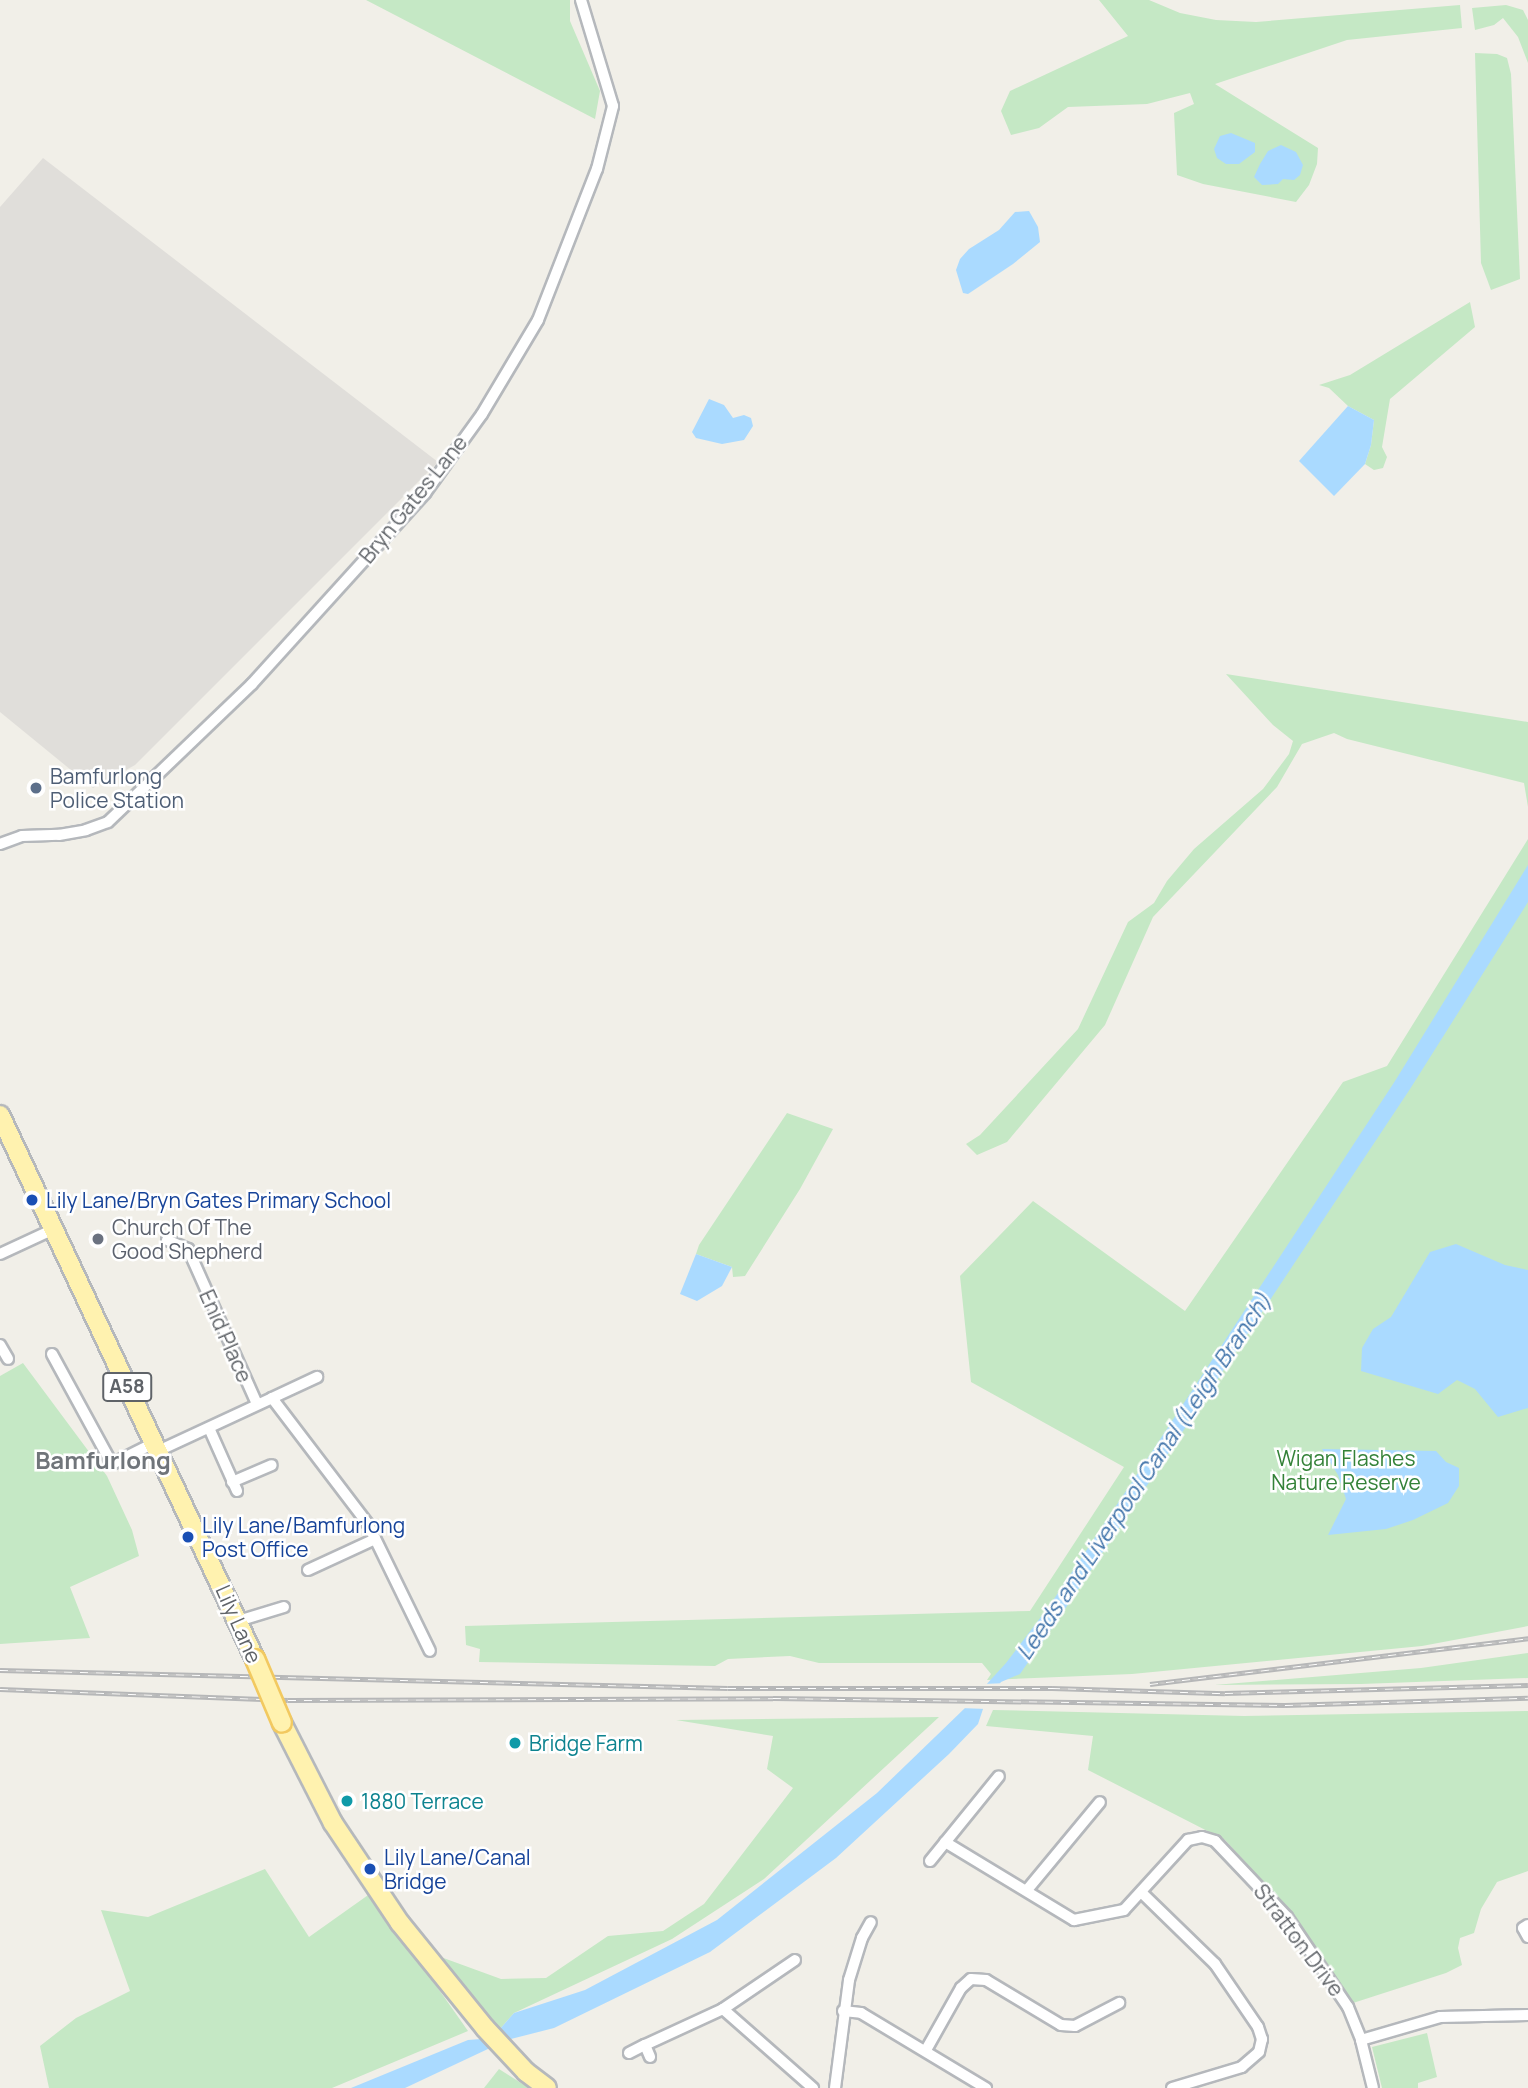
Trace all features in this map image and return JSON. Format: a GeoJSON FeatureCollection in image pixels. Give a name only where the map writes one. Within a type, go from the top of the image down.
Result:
{"type":"FeatureCollection","features":[{"type":"Feature","properties":{"kind":"main road","name":"Lily Lane"},"geometry":{"type":"LineString","coordinates":[[0,1115],[238,1621],[282,1723],[333,1824],[420,1951],[509,2055],[547,2088]]}},
{"type":"Feature","properties":{"kind":"street","name":"Bryn Gates Lane"},"geometry":{"type":"LineString","coordinates":[[0,844],[22,836],[59,835],[86,830],[108,822],[252,684],[425,493],[482,414],[538,320],[597,169],[613,106],[581,0]]}},
{"type":"Feature","properties":{"kind":"street"},"geometry":{"type":"LineString","coordinates":[[0,1254],[54,1229]]}},
{"type":"Feature","properties":{"kind":"street","name":"Enid Place"},"geometry":{"type":"LineString","coordinates":[[167,1240],[188,1249],[257,1404]]}},
{"type":"Feature","properties":{"kind":"street"},"geometry":{"type":"LineString","coordinates":[[0,1345],[8,1359]]}},
{"type":"Feature","properties":{"kind":"street"},"geometry":{"type":"LineString","coordinates":[[52,1354],[111,1464],[209,1428],[317,1377]]}},
{"type":"Feature","properties":{"kind":"street"},"geometry":{"type":"LineString","coordinates":[[272,1398],[368,1524],[420,1641],[430,1651]]}},
{"type":"Feature","properties":{"kind":"street"},"geometry":{"type":"LineString","coordinates":[[209,1428],[235,1486],[272,1465]]}},
{"type":"Feature","properties":{"kind":"street"},"geometry":{"type":"LineString","coordinates":[[308,1570],[375,1539]]}},
{"type":"Feature","properties":{"kind":"street"},"geometry":{"type":"LineString","coordinates":[[238,1621],[284,1607]]}},
{"type":"Feature","properties":{"kind":"street"},"geometry":{"type":"LineString","coordinates":[[930,1861],[999,1776]]}},
{"type":"Feature","properties":{"kind":"street"},"geometry":{"type":"LineString","coordinates":[[1027,1890],[1100,1802]]}},
{"type":"Feature","properties":{"kind":"street","name":"Stratton Drive"},"geometry":{"type":"LineString","coordinates":[[945,1842],[1074,1920],[1124,1910],[1188,1840],[1202,1837],[1214,1841],[1287,1917],[1348,2007],[1361,2040]]}},
{"type":"Feature","properties":{"kind":"street"},"geometry":{"type":"LineString","coordinates":[[1142,1892],[1215,1964],[1258,2027],[1262,2039],[1259,2052],[1242,2067],[1172,2088]]}},
{"type":"Feature","properties":{"kind":"street"},"geometry":{"type":"LineString","coordinates":[[835,2088],[843,2011],[862,1938],[871,1922]]}},
{"type":"Feature","properties":{"kind":"street"},"geometry":{"type":"LineString","coordinates":[[1528,1925],[1524,1928],[1528,1937]]}},
{"type":"Feature","properties":{"kind":"street"},"geometry":{"type":"LineString","coordinates":[[629,2053],[723,2009],[796,1960]]}},
{"type":"Feature","properties":{"kind":"street"},"geometry":{"type":"LineString","coordinates":[[926,2050],[961,1988],[971,1979],[986,1980],[1061,2025],[1075,2026],[1119,2003]]}},
{"type":"Feature","properties":{"kind":"street"},"geometry":{"type":"LineString","coordinates":[[723,2009],[813,2088]]}},
{"type":"Feature","properties":{"kind":"street"},"geometry":{"type":"LineString","coordinates":[[843,2011],[861,2013],[986,2088]]}},
{"type":"Feature","properties":{"kind":"street"},"geometry":{"type":"LineString","coordinates":[[1373,2088],[1361,2040],[1440,2017],[1527,2018]]}},
{"type":"Feature","properties":{"kind":"street"},"geometry":{"type":"LineString","coordinates":[[645,2045],[650,2057]]}},
{"type":"Feature","properties":{"kind":"shaded area"},"geometry":{"type":"Polygon","coordinates":[[[43,158],[438,462],[135,765],[93,788],[0,712],[0,207],[43,158]]]}},
{"type":"Feature","properties":{"kind":"green space"},"geometry":{"type":"Polygon","coordinates":[[[366,0],[570,0],[570,21],[600,91],[595,119],[366,0]]]}},
{"type":"Feature","properties":{"kind":"green space"},"geometry":{"type":"Polygon","coordinates":[[[1099,0],[1149,0],[1180,13],[1216,20],[1256,22],[1460,5],[1462,28],[1347,40],[1215,84],[1318,148],[1317,164],[1309,185],[1296,202],[1203,184],[1177,175],[1174,113],[1194,104],[1190,93],[1147,104],[1068,107],[1039,128],[1011,135],[1001,111],[1010,91],[1128,36],[1099,0]]]}},
{"type":"Feature","properties":{"kind":"green space"},"geometry":{"type":"Polygon","coordinates":[[[1506,5],[1523,10],[1528,20],[1528,63],[1518,37],[1503,18],[1494,25],[1475,30],[1472,8],[1506,5]]]}},
{"type":"Feature","properties":{"kind":"green space"},"geometry":{"type":"Polygon","coordinates":[[[1475,53],[1497,54],[1507,58],[1511,74],[1520,279],[1491,290],[1481,263],[1475,53]]]}},
{"type":"Feature","properties":{"kind":"green space"},"geometry":{"type":"Polygon","coordinates":[[[1470,302],[1475,327],[1390,399],[1382,447],[1387,457],[1383,468],[1374,470],[1365,464],[1374,420],[1348,406],[1329,388],[1319,385],[1350,375],[1470,302]]]}},
{"type":"Feature","properties":{"kind":"green space"},"geometry":{"type":"Polygon","coordinates":[[[1226,674],[1528,722],[1528,807],[1524,783],[1347,739],[1334,733],[1302,744],[1277,787],[1153,917],[1105,1025],[1007,1142],[977,1155],[966,1144],[980,1135],[1078,1029],[1128,922],[1154,903],[1167,881],[1194,849],[1263,789],[1289,754],[1293,741],[1273,725],[1226,674]]]}},
{"type":"Feature","properties":{"kind":"green space","name":"Wigan Flashes Nature Reserve"},"geometry":{"type":"Polygon","coordinates":[[[1528,839],[1528,1626],[1422,1646],[1132,1674],[987,1680],[991,1674],[982,1663],[819,1663],[790,1656],[728,1659],[715,1666],[479,1662],[480,1649],[466,1645],[465,1626],[1030,1611],[1124,1467],[971,1382],[960,1276],[1033,1201],[1185,1311],[1343,1082],[1387,1066],[1528,839]]]}},
{"type":"Feature","properties":{"kind":"green space"},"geometry":{"type":"Polygon","coordinates":[[[787,1113],[833,1129],[800,1189],[745,1276],[733,1277],[732,1267],[696,1254],[699,1245],[787,1113]]]}},
{"type":"Feature","properties":{"kind":"green space"},"geometry":{"type":"Polygon","coordinates":[[[23,1363],[107,1476],[132,1530],[139,1556],[70,1587],[90,1638],[0,1644],[0,1376],[23,1363]]]}},
{"type":"Feature","properties":{"kind":"green space"},"geometry":{"type":"Polygon","coordinates":[[[1528,1653],[1528,1678],[1361,1684],[1214,1685],[1421,1668],[1528,1653]]]}},
{"type":"Feature","properties":{"kind":"green space"},"geometry":{"type":"Polygon","coordinates":[[[993,1710],[1244,1716],[1528,1711],[1528,1871],[1497,1882],[1481,1909],[1474,1933],[1460,1938],[1458,1948],[1462,1965],[1446,1973],[1353,2003],[1294,1916],[1225,1840],[1088,1770],[1093,1736],[986,1726],[993,1710]]]}},
{"type":"Feature","properties":{"kind":"green space"},"geometry":{"type":"Polygon","coordinates":[[[939,1717],[764,1879],[672,1939],[514,2013],[500,2029],[438,1956],[501,1979],[546,1978],[608,1936],[663,1931],[704,1904],[793,1788],[767,1769],[773,1736],[676,1720],[939,1717]]]}},
{"type":"Feature","properties":{"kind":"green space"},"geometry":{"type":"Polygon","coordinates":[[[265,1869],[309,1937],[371,1893],[468,2031],[332,2088],[49,2088],[40,2046],[76,2018],[130,1991],[101,1910],[148,1917],[265,1869]]]}},
{"type":"Feature","properties":{"kind":"green space"},"geometry":{"type":"Polygon","coordinates":[[[1427,2033],[1437,2077],[1418,2083],[1418,2088],[1382,2088],[1372,2047],[1427,2033]]]}},
{"type":"Feature","properties":{"kind":"green space"},"geometry":{"type":"Polygon","coordinates":[[[499,2069],[529,2088],[484,2088],[499,2069]]]}},
{"type":"Feature","properties":{"kind":"water"},"geometry":{"type":"Polygon","coordinates":[[[1231,133],[1255,143],[1255,152],[1239,164],[1226,164],[1217,158],[1214,149],[1220,136],[1231,133]]]}},
{"type":"Feature","properties":{"kind":"water"},"geometry":{"type":"Polygon","coordinates":[[[1281,145],[1296,152],[1303,165],[1300,175],[1294,180],[1283,179],[1278,184],[1262,185],[1254,177],[1260,164],[1268,151],[1281,145]]]}},
{"type":"Feature","properties":{"kind":"water"},"geometry":{"type":"Polygon","coordinates":[[[1029,211],[1038,227],[1040,242],[968,294],[963,293],[956,270],[960,259],[969,249],[999,230],[1015,212],[1029,211]]]}},
{"type":"Feature","properties":{"kind":"water"},"geometry":{"type":"Polygon","coordinates":[[[709,399],[724,405],[733,418],[744,415],[751,418],[753,426],[744,440],[722,444],[696,438],[692,432],[709,399]]]}},
{"type":"Feature","properties":{"kind":"water"},"geometry":{"type":"Polygon","coordinates":[[[1348,406],[1374,420],[1371,445],[1365,464],[1334,496],[1299,461],[1348,406]]]}},
{"type":"Feature","properties":{"kind":"water","name":"Leeds and Liverpool Canal (Leigh Branch)"},"geometry":{"type":"Polygon","coordinates":[[[1528,865],[1528,902],[1410,1089],[1063,1612],[1020,1674],[1001,1682],[984,1706],[978,1724],[836,1858],[710,1952],[554,2028],[507,2040],[405,2088],[351,2088],[468,2040],[481,2039],[500,2029],[514,2013],[585,1990],[717,1920],[877,1793],[964,1709],[1006,1663],[1050,1605],[1395,1081],[1528,865]]]}},
{"type":"Feature","properties":{"kind":"water"},"geometry":{"type":"Polygon","coordinates":[[[1456,1244],[1505,1265],[1528,1270],[1528,1408],[1498,1417],[1475,1389],[1457,1380],[1438,1394],[1361,1371],[1362,1348],[1373,1329],[1391,1317],[1430,1252],[1456,1244]]]}},
{"type":"Feature","properties":{"kind":"water"},"geometry":{"type":"Polygon","coordinates":[[[696,1254],[732,1267],[722,1286],[697,1301],[680,1294],[696,1254]]]}},
{"type":"Feature","properties":{"kind":"water"},"geometry":{"type":"Polygon","coordinates":[[[1322,1449],[1436,1451],[1446,1462],[1459,1468],[1459,1486],[1448,1503],[1413,1520],[1386,1529],[1328,1535],[1346,1499],[1338,1475],[1322,1449]]]}},
{"type":"Feature","properties":{"kind":"pier"},"geometry":{"type":"Polygon","coordinates":[[[1008,1683],[987,1709],[960,1708],[983,1684],[1008,1683]]]}},
{"type":"Feature","properties":{"kind":"railway"},"geometry":{"type":"LineString","coordinates":[[1150,1684],[1528,1638]]}},
{"type":"Feature","properties":{"kind":"railway"},"geometry":{"type":"LineString","coordinates":[[0,1670],[728,1688],[1052,1688],[1225,1693],[1528,1685]]}},
{"type":"Feature","properties":{"kind":"railway"},"geometry":{"type":"LineString","coordinates":[[0,1689],[288,1700],[773,1698],[1285,1705],[1528,1698]]}},
{"type":"Feature","properties":{"kind":"place","name":"Bamfurlong Police Station"},"geometry":{"type":"Point","coordinates":[36,788]}},
{"type":"Feature","properties":{"kind":"place","name":"Lily Lane/Bryn Gates Primary School"},"geometry":{"type":"Point","coordinates":[32,1200]}},
{"type":"Feature","properties":{"kind":"place","name":"Church Of The Good Shepherd"},"geometry":{"type":"Point","coordinates":[98,1239]}},
{"type":"Feature","properties":{"kind":"place","name":"Lily Lane/Bamfurlong Post Office"},"geometry":{"type":"Point","coordinates":[188,1537]}},
{"type":"Feature","properties":{"kind":"place","name":"Bridge Farm"},"geometry":{"type":"Point","coordinates":[515,1743]}},
{"type":"Feature","properties":{"kind":"place","name":"1880 Terrace"},"geometry":{"type":"Point","coordinates":[347,1801]}},
{"type":"Feature","properties":{"kind":"place","name":"Lily Lane/Canal Bridge"},"geometry":{"type":"Point","coordinates":[370,1869]}},
{"type":"Feature","properties":{"kind":"district","name":"Bamfurlong"},"geometry":{"type":"Point","coordinates":[103,1460]}}]}
